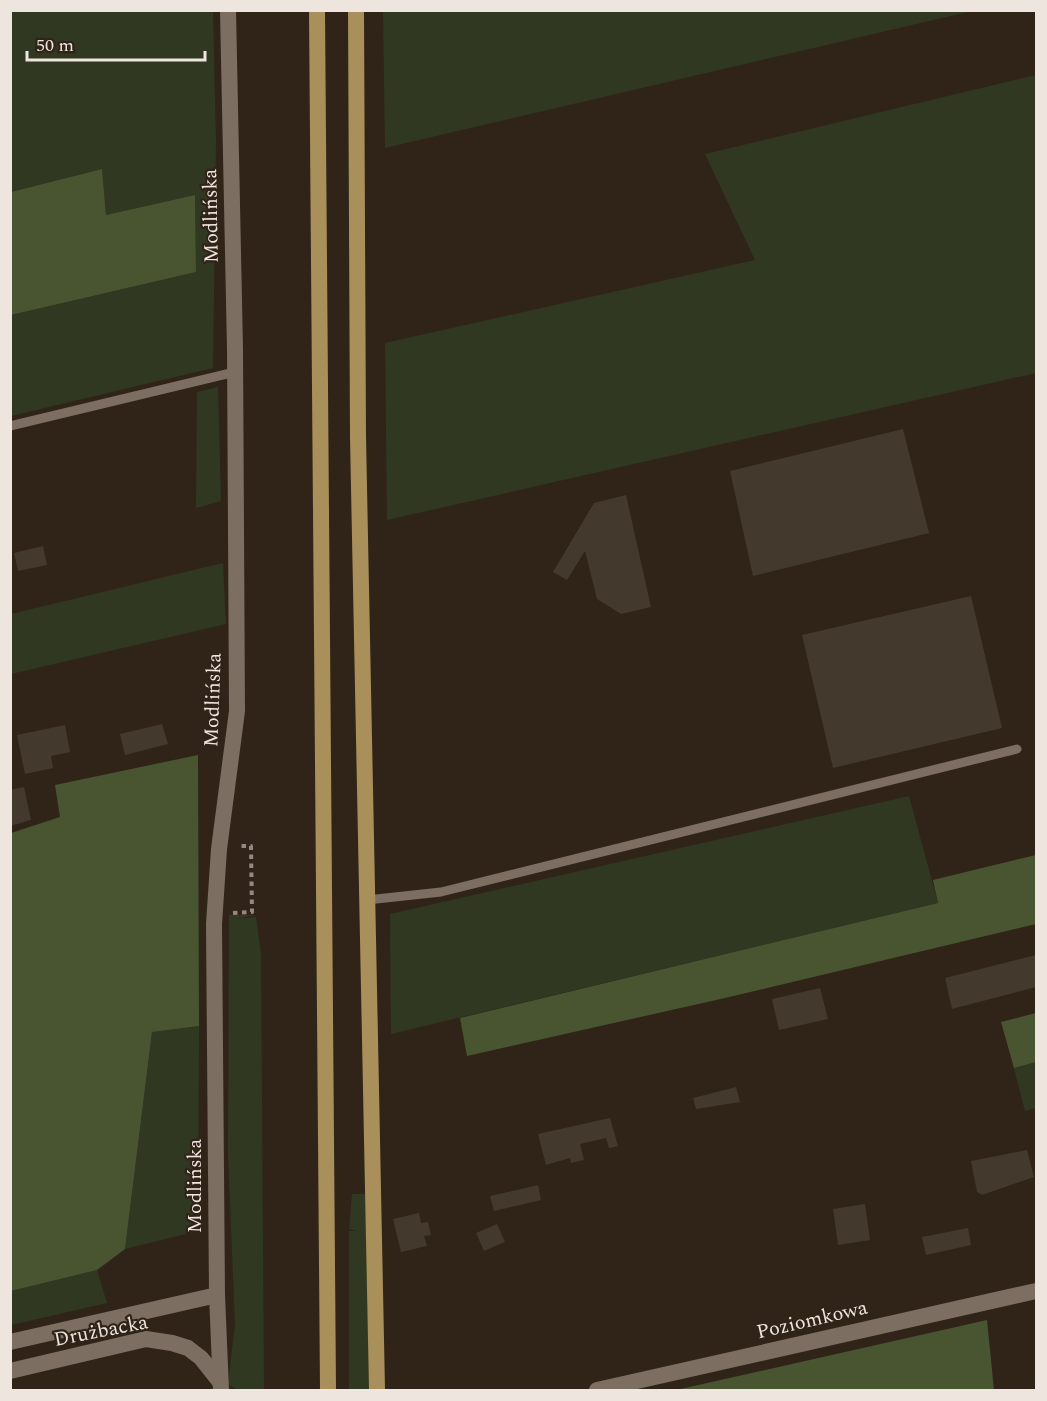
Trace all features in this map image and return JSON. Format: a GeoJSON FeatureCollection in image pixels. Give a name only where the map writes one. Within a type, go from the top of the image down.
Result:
{"type":"FeatureCollection","features":[{"type":"Feature","properties":{"kind":"highway"},"geometry":{"type":"LineString","coordinates":[[317,10],[328,1390]]}},
{"type":"Feature","properties":{"kind":"highway"},"geometry":{"type":"LineString","coordinates":[[356,10],[358,437],[377,1390]]}},
{"type":"Feature","properties":{"kind":"street","name":"Modlińska"},"geometry":{"type":"LineString","coordinates":[[221,1386],[217,1295],[215,913],[220,846],[237,711],[235,372],[228,10]]}},
{"type":"Feature","properties":{"kind":"street","name":"Poziomkowa"},"geometry":{"type":"LineString","coordinates":[[597,1390],[1036,1291]]}},
{"type":"Feature","properties":{"kind":"street"},"geometry":{"type":"LineString","coordinates":[[10,1342],[217,1295]]}},
{"type":"Feature","properties":{"kind":"street","name":"Drużbacka"},"geometry":{"type":"LineString","coordinates":[[10,1371],[146,1339],[188,1348],[201,1358],[221,1386]]}},
{"type":"Feature","properties":{"kind":"lane"},"geometry":{"type":"LineString","coordinates":[[10,426],[235,372]]}},
{"type":"Feature","properties":{"kind":"lane"},"geometry":{"type":"LineString","coordinates":[[367,900],[441,892],[1017,749]]}},
{"type":"Feature","properties":{"kind":"path"},"geometry":{"type":"LineString","coordinates":[[215,913],[252,912],[251,846],[220,846]]}},
{"type":"Feature","properties":{"kind":"green space"},"geometry":{"type":"Polygon","coordinates":[[[383,10],[972,10],[972,11],[385,148],[383,10]]]}},
{"type":"Feature","properties":{"kind":"green space"},"geometry":{"type":"Polygon","coordinates":[[[11,11],[213,11],[216,141],[213,368],[11,416],[11,315],[196,272],[195,195],[106,215],[102,169],[11,192],[11,11]]]}},
{"type":"Feature","properties":{"kind":"green space"},"geometry":{"type":"Polygon","coordinates":[[[1036,75],[1036,373],[387,520],[385,343],[755,260],[705,154],[1036,75]]]}},
{"type":"Feature","properties":{"kind":"green space"},"geometry":{"type":"Polygon","coordinates":[[[102,169],[106,215],[195,195],[196,272],[11,315],[11,192],[102,169]]]}},
{"type":"Feature","properties":{"kind":"green space"},"geometry":{"type":"Polygon","coordinates":[[[218,387],[221,501],[196,508],[197,392],[218,387]]]}},
{"type":"Feature","properties":{"kind":"green space"},"geometry":{"type":"Polygon","coordinates":[[[223,563],[226,624],[11,674],[11,614],[223,563]]]}},
{"type":"Feature","properties":{"kind":"green space"},"geometry":{"type":"Polygon","coordinates":[[[198,755],[199,1026],[152,1032],[125,1249],[97,1270],[11,1291],[11,833],[60,817],[55,785],[198,755]]]}},
{"type":"Feature","properties":{"kind":"green space"},"geometry":{"type":"Polygon","coordinates":[[[909,796],[938,903],[391,1034],[390,914],[909,796]]]}},
{"type":"Feature","properties":{"kind":"green space"},"geometry":{"type":"Polygon","coordinates":[[[1036,855],[1036,924],[725,998],[467,1056],[460,1018],[938,903],[933,880],[1036,855]]]}},
{"type":"Feature","properties":{"kind":"green space"},"geometry":{"type":"Polygon","coordinates":[[[229,915],[256,915],[235,919],[256,917],[261,954],[264,1390],[237,1390],[228,1384],[235,1324],[228,1154],[229,915]]]}},
{"type":"Feature","properties":{"kind":"green space"},"geometry":{"type":"Polygon","coordinates":[[[1036,1013],[1036,1062],[1014,1068],[1001,1022],[1036,1013]]]}},
{"type":"Feature","properties":{"kind":"green space"},"geometry":{"type":"Polygon","coordinates":[[[199,1026],[198,1231],[125,1249],[152,1032],[199,1026]]]}},
{"type":"Feature","properties":{"kind":"green space"},"geometry":{"type":"Polygon","coordinates":[[[1036,1062],[1036,1108],[1025,1111],[1014,1068],[1036,1062]]]}},
{"type":"Feature","properties":{"kind":"green space"},"geometry":{"type":"Polygon","coordinates":[[[352,1194],[366,1194],[369,1390],[349,1390],[349,1231],[357,1231],[349,1229],[352,1194]]]}},
{"type":"Feature","properties":{"kind":"green space"},"geometry":{"type":"Polygon","coordinates":[[[97,1270],[107,1303],[11,1325],[11,1291],[97,1270]]]}},
{"type":"Feature","properties":{"kind":"green space"},"geometry":{"type":"Polygon","coordinates":[[[987,1320],[994,1390],[676,1390],[987,1320]]]}},
{"type":"Feature","properties":{"kind":"building"},"geometry":{"type":"Polygon","coordinates":[[[903,429],[929,533],[753,576],[730,471],[903,429]]]}},
{"type":"Feature","properties":{"kind":"building"},"geometry":{"type":"Polygon","coordinates":[[[626,495],[651,607],[621,614],[597,599],[585,551],[567,580],[553,572],[594,503],[626,495]]]}},
{"type":"Feature","properties":{"kind":"building"},"geometry":{"type":"Polygon","coordinates":[[[43,546],[47,565],[18,571],[14,553],[43,546]]]}},
{"type":"Feature","properties":{"kind":"building"},"geometry":{"type":"Polygon","coordinates":[[[971,596],[1002,728],[833,768],[802,635],[971,596]]]}},
{"type":"Feature","properties":{"kind":"building"},"geometry":{"type":"Polygon","coordinates":[[[162,724],[168,744],[125,755],[120,734],[162,724]]]}},
{"type":"Feature","properties":{"kind":"building"},"geometry":{"type":"Polygon","coordinates":[[[65,725],[70,752],[51,756],[53,768],[25,774],[17,735],[65,725]]]}},
{"type":"Feature","properties":{"kind":"building"},"geometry":{"type":"Polygon","coordinates":[[[24,787],[31,820],[10,826],[10,790],[24,787]]]}},
{"type":"Feature","properties":{"kind":"building"},"geometry":{"type":"Polygon","coordinates":[[[1036,955],[1036,987],[952,1009],[945,978],[1036,955]]]}},
{"type":"Feature","properties":{"kind":"building"},"geometry":{"type":"Polygon","coordinates":[[[820,988],[828,1019],[779,1030],[772,999],[820,988]]]}},
{"type":"Feature","properties":{"kind":"building"},"geometry":{"type":"Polygon","coordinates":[[[736,1087],[740,1102],[696,1109],[693,1098],[736,1087]]]}},
{"type":"Feature","properties":{"kind":"building"},"geometry":{"type":"Polygon","coordinates":[[[610,1118],[618,1146],[609,1148],[606,1138],[580,1144],[584,1160],[571,1163],[570,1158],[546,1165],[538,1134],[610,1118]]]}},
{"type":"Feature","properties":{"kind":"building"},"geometry":{"type":"Polygon","coordinates":[[[1027,1150],[1034,1177],[982,1195],[977,1192],[971,1161],[1027,1150]]]}},
{"type":"Feature","properties":{"kind":"building"},"geometry":{"type":"Polygon","coordinates":[[[538,1185],[541,1200],[494,1211],[490,1196],[538,1185]]]}},
{"type":"Feature","properties":{"kind":"building"},"geometry":{"type":"Polygon","coordinates":[[[865,1204],[870,1240],[838,1245],[833,1209],[865,1204]]]}},
{"type":"Feature","properties":{"kind":"building"},"geometry":{"type":"Polygon","coordinates":[[[419,1213],[421,1223],[428,1222],[431,1235],[424,1236],[427,1246],[401,1252],[393,1219],[419,1213]]]}},
{"type":"Feature","properties":{"kind":"building"},"geometry":{"type":"Polygon","coordinates":[[[497,1224],[505,1242],[484,1251],[476,1233],[497,1224]]]}},
{"type":"Feature","properties":{"kind":"building"},"geometry":{"type":"Polygon","coordinates":[[[968,1228],[971,1245],[926,1255],[922,1237],[968,1228]]]}}]}
